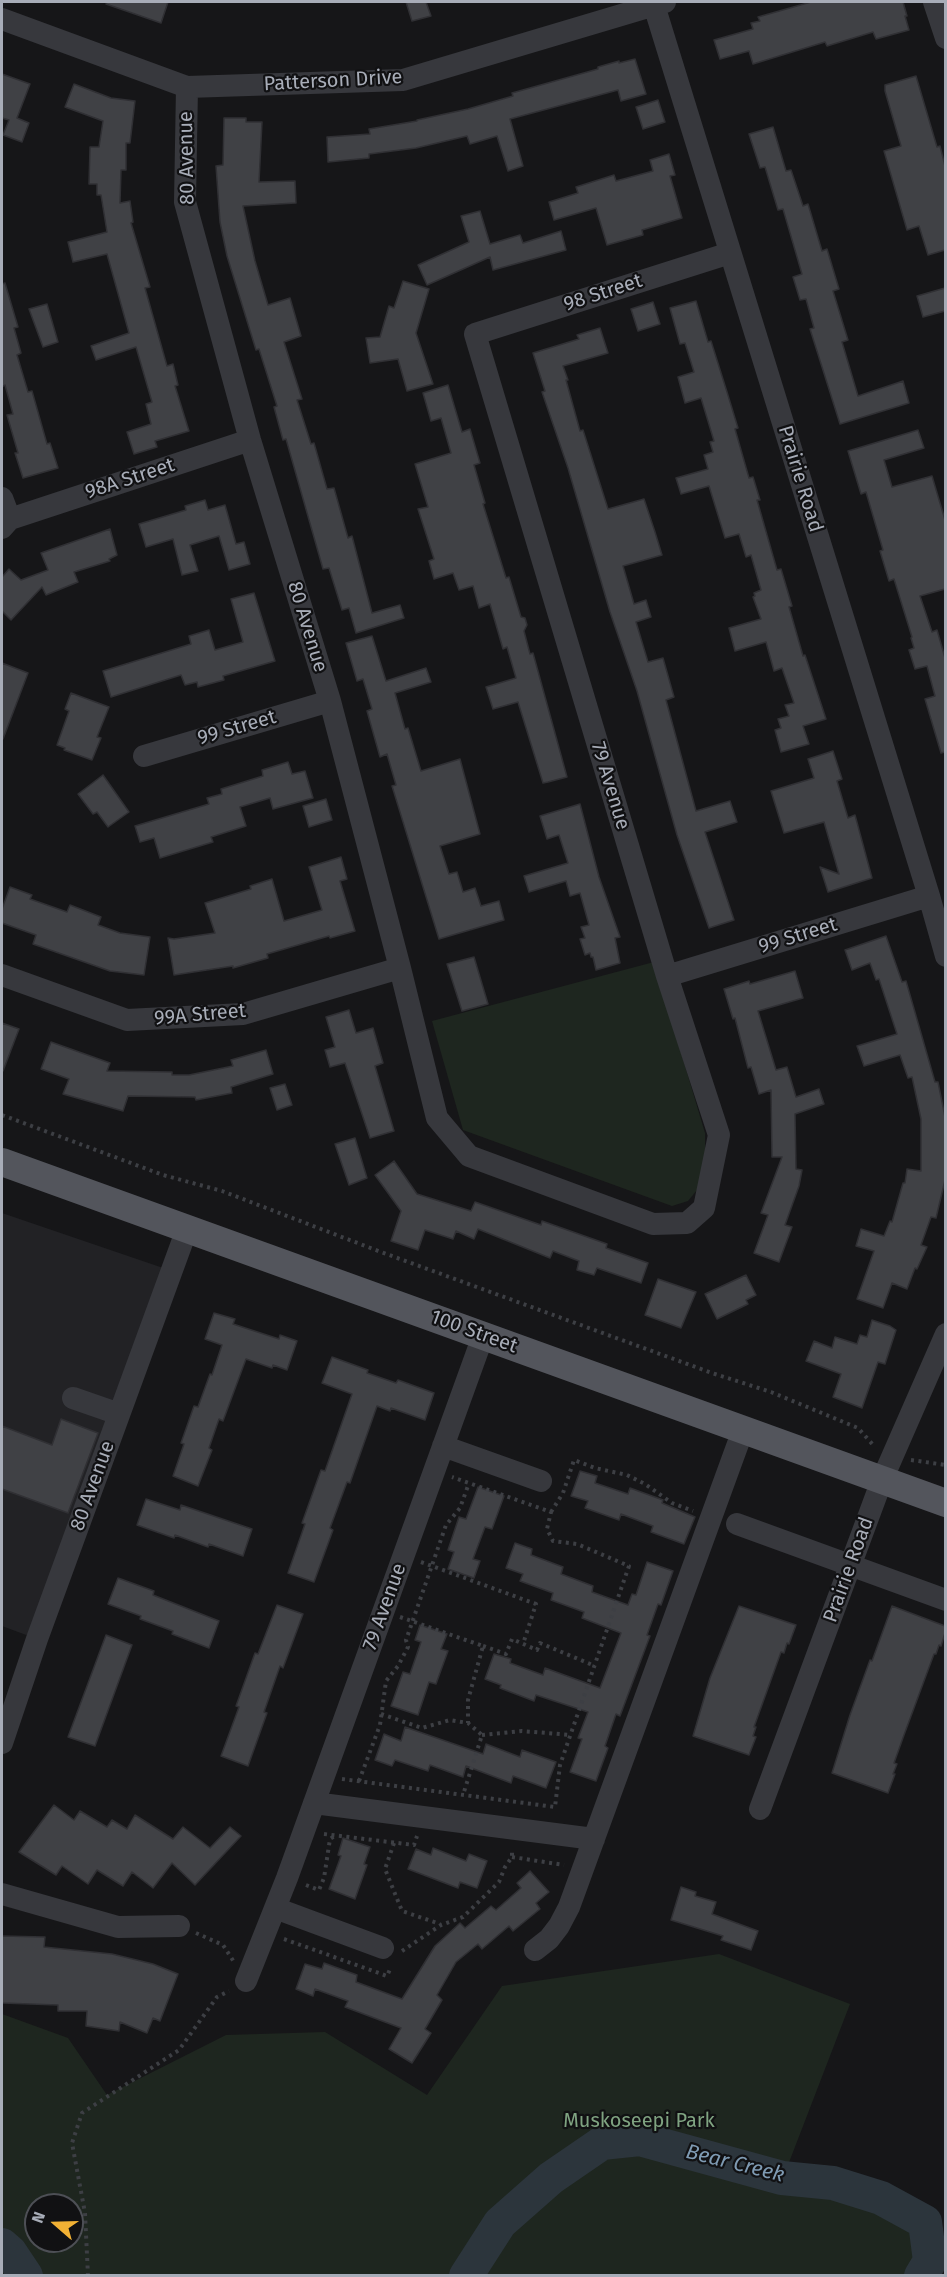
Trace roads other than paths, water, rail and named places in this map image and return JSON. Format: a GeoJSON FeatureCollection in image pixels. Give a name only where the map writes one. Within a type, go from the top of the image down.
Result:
{"type":"FeatureCollection","features":[{"type":"Feature","properties":{"kind":"main road","name":"100 Street"},"geometry":{"type":"LineString","coordinates":[[2,1162],[945,1503]]}},
{"type":"Feature","properties":{"kind":"street"},"geometry":{"type":"LineString","coordinates":[[934,2],[945,38]]}},
{"type":"Feature","properties":{"kind":"street","name":"Patterson Drive"},"geometry":{"type":"LineString","coordinates":[[2,19],[187,87],[403,80],[657,3]]}},
{"type":"Feature","properties":{"kind":"street","name":"Prairie Road"},"geometry":{"type":"LineString","coordinates":[[657,3],[730,253],[929,896],[945,956]]}},
{"type":"Feature","properties":{"kind":"street","name":"80 Avenue"},"geometry":{"type":"LineString","coordinates":[[187,87],[185,202],[249,440],[330,701],[437,1118],[469,1156],[653,1224],[678,1223]]}},
{"type":"Feature","properties":{"kind":"street","name":"98 Street"},"geometry":{"type":"LineString","coordinates":[[476,334],[730,253]]}},
{"type":"Feature","properties":{"kind":"street","name":"79 Avenue"},"geometry":{"type":"LineString","coordinates":[[476,334],[667,976],[719,1135],[704,1208],[687,1223],[678,1223]]}},
{"type":"Feature","properties":{"kind":"street","name":"98A Street"},"geometry":{"type":"LineString","coordinates":[[6,523],[249,440]]}},
{"type":"Feature","properties":{"kind":"street"},"geometry":{"type":"LineString","coordinates":[[2,498],[6,523]]}},
{"type":"Feature","properties":{"kind":"street","name":"99 Street"},"geometry":{"type":"LineString","coordinates":[[144,756],[330,701]]}},
{"type":"Feature","properties":{"kind":"street","name":"99 Street"},"geometry":{"type":"LineString","coordinates":[[667,976],[929,896]]}},
{"type":"Feature","properties":{"kind":"street","name":"99A Street"},"geometry":{"type":"LineString","coordinates":[[2,975],[127,1020],[243,1014],[400,968]]}},
{"type":"Feature","properties":{"kind":"street","name":"80 Avenue"},"geometry":{"type":"LineString","coordinates":[[2,1743],[187,1229]]}},
{"type":"Feature","properties":{"kind":"street","name":"Prairie Road"},"geometry":{"type":"LineString","coordinates":[[760,1809],[882,1480],[945,1334]]}},
{"type":"Feature","properties":{"kind":"street","name":"79 Avenue"},"geometry":{"type":"LineString","coordinates":[[246,1981],[287,1878],[483,1336]]}},
{"type":"Feature","properties":{"kind":"street"},"geometry":{"type":"LineString","coordinates":[[73,1398],[119,1414]]}},
{"type":"Feature","properties":{"kind":"street"},"geometry":{"type":"LineString","coordinates":[[535,1950],[549,1940],[569,1907],[743,1430]]}},
{"type":"Feature","properties":{"kind":"street"},"geometry":{"type":"LineString","coordinates":[[443,1446],[541,1481]]}},
{"type":"Feature","properties":{"kind":"street"},"geometry":{"type":"LineString","coordinates":[[737,1524],[945,1599]]}},
{"type":"Feature","properties":{"kind":"street"},"geometry":{"type":"LineString","coordinates":[[314,1803],[594,1839]]}},
{"type":"Feature","properties":{"kind":"street"},"geometry":{"type":"LineString","coordinates":[[2,1894],[118,1927],[179,1926]]}},
{"type":"Feature","properties":{"kind":"street"},"geometry":{"type":"LineString","coordinates":[[275,1908],[390,1956]]}},
{"type":"Feature","properties":{"kind":"waterway","name":"Bear Creek"},"geometry":{"type":"LineString","coordinates":[[466,2276],[500,2223],[551,2178],[602,2143],[640,2139],[782,2178],[833,2183],[881,2198],[925,2222],[930,2261],[921,2276]]}},
{"type":"Feature","properties":{"kind":"waterway","name":"Bear Creek"},"geometry":{"type":"LineString","coordinates":[[2,2245],[10,2252],[26,2276]]}},
{"type":"Feature","properties":{"kind":"park label","name":"Muskoseepi Park"},"geometry":{"type":"Point","coordinates":[639,2121]}}]}
